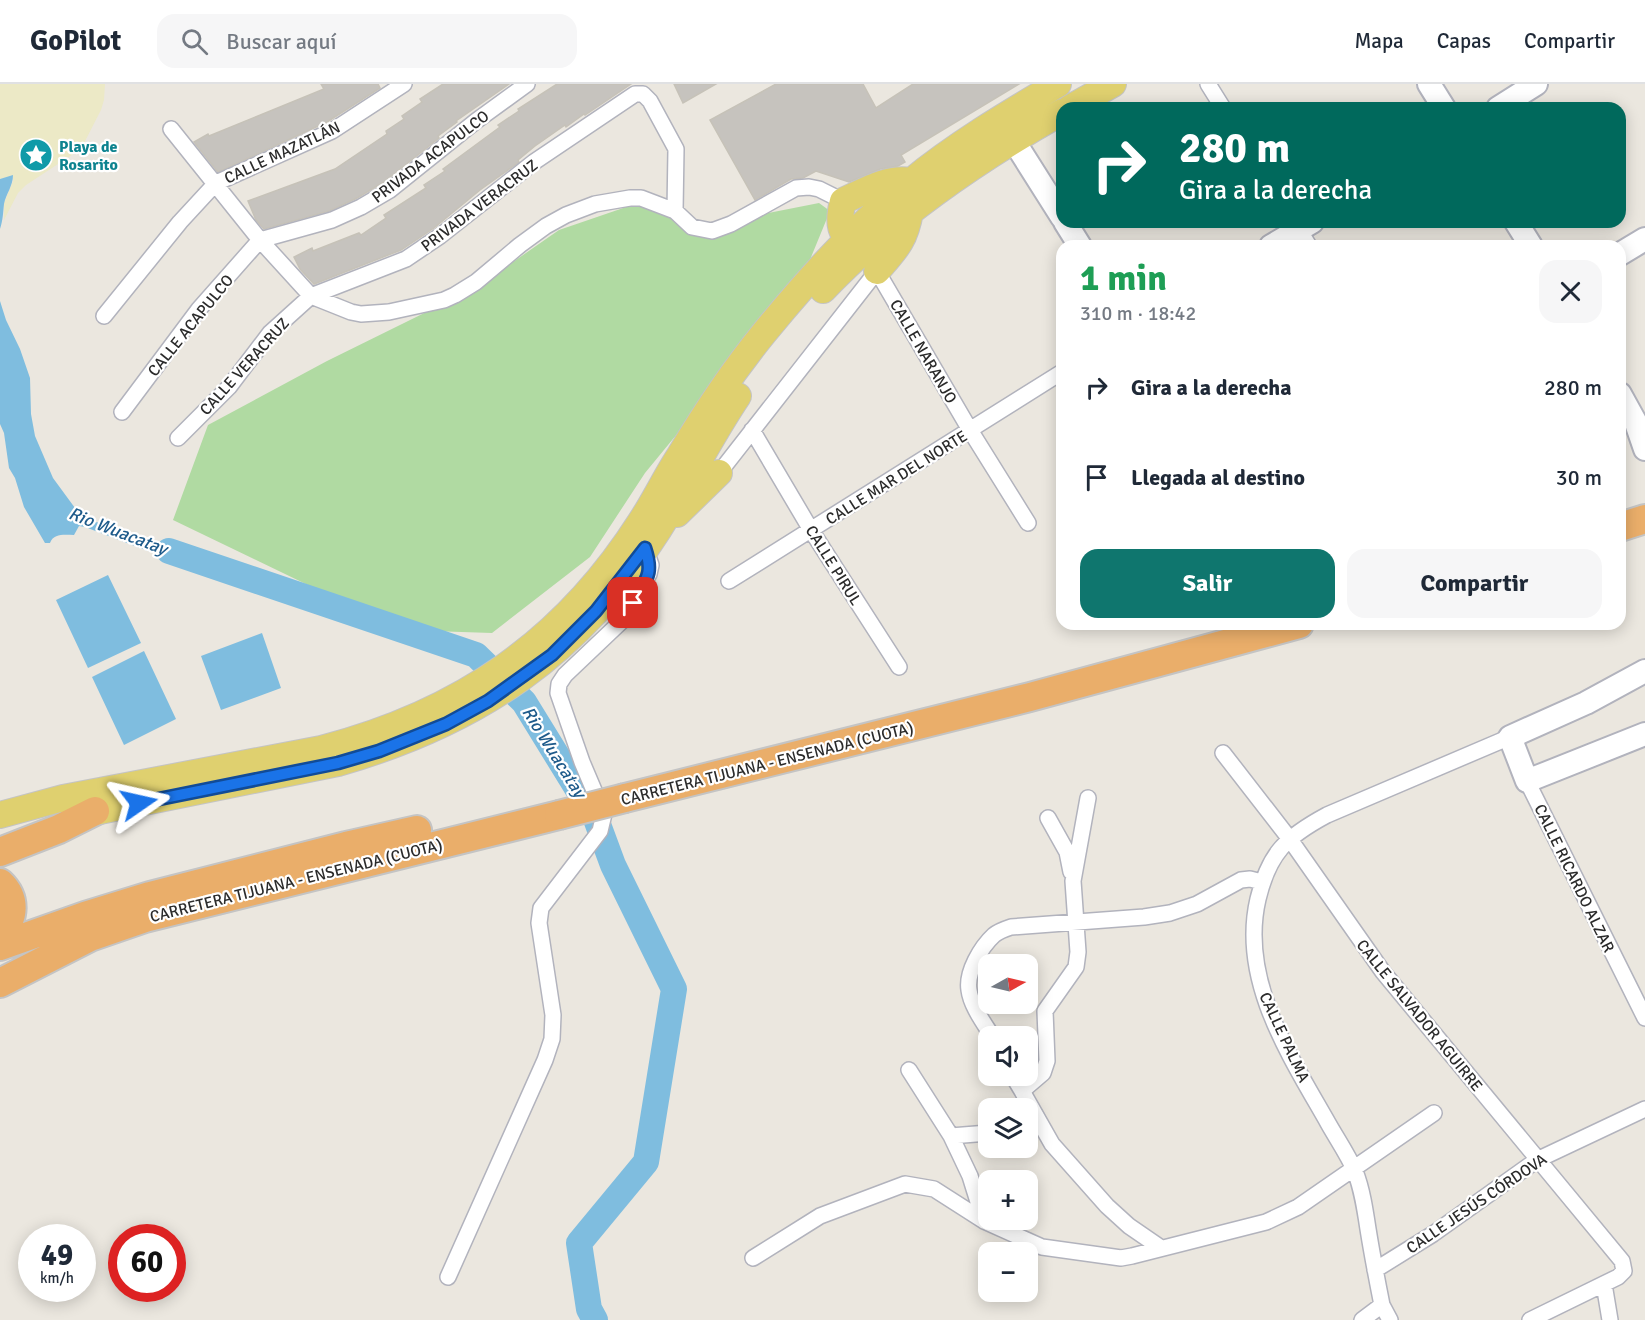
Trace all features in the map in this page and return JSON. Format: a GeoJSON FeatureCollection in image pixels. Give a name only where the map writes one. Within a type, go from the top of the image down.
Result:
{"type":"FeatureCollection","features":[{"type":"Feature","properties":{"kind":"highway"},"geometry":{"type":"LineString","coordinates":[[1626,522],[1639,510]]}},
{"type":"Feature","properties":{"kind":"highway","name":"CARRETERA TIJUANA - ENSENADA (CUOTA)"},"geometry":{"type":"LineString","coordinates":[[0,983],[90,937],[145,918],[1212,630]]}},
{"type":"Feature","properties":{"kind":"highway","name":"CARRETERA TIJUANA - ENSENADA (CUOTA)"},"geometry":{"type":"LineString","coordinates":[[623,790],[1041,694],[1277,630]]}},
{"type":"Feature","properties":{"kind":"highway","name":"CARRETERA TIJUANA - ENSENADA (CUOTA)"},"geometry":{"type":"LineString","coordinates":[[0,946],[150,896],[346,846],[559,807]]}},
{"type":"Feature","properties":{"kind":"highway"},"geometry":{"type":"LineString","coordinates":[[0,852],[95,812]]}},
{"type":"Feature","properties":{"kind":"highway"},"geometry":{"type":"LineString","coordinates":[[0,883],[7,891],[12,905],[9,922],[0,933]]}},
{"type":"Feature","properties":{"kind":"main road"},"geometry":{"type":"LineString","coordinates":[[0,838],[39,825],[95,812],[338,763],[379,751],[446,724],[530,649],[557,638],[614,591],[652,539],[749,380],[813,299],[861,254],[911,181],[999,118],[1058,84]]}},
{"type":"Feature","properties":{"kind":"main road"},"geometry":{"type":"LineString","coordinates":[[1081,102],[1113,84]]}},
{"type":"Feature","properties":{"kind":"main road"},"geometry":{"type":"LineString","coordinates":[[557,638],[628,541],[716,398],[763,334],[861,254],[901,243],[907,230],[910,212],[1013,140],[1056,115]]}},
{"type":"Feature","properties":{"kind":"main road"},"geometry":{"type":"LineString","coordinates":[[861,254],[841,230],[839,221],[843,201],[879,184],[896,180],[911,181]]}},
{"type":"Feature","properties":{"kind":"main road"},"geometry":{"type":"LineString","coordinates":[[652,539],[719,473]]}},
{"type":"Feature","properties":{"kind":"main road"},"geometry":{"type":"LineString","coordinates":[[0,815],[63,798],[321,749],[360,739],[436,708],[484,692]]}},
{"type":"Feature","properties":{"kind":"street","name":"CALLE MAZATLÁN"},"geometry":{"type":"LineString","coordinates":[[104,316],[180,222],[216,183],[332,131],[404,84]]}},
{"type":"Feature","properties":{"kind":"street","name":"PRIVADA ACAPULCO"},"geometry":{"type":"LineString","coordinates":[[260,240],[333,220],[361,207],[390,190],[476,121],[527,84]]}},
{"type":"Feature","properties":{"kind":"street"},"geometry":{"type":"LineString","coordinates":[[1208,84],[1219,102]]}},
{"type":"Feature","properties":{"kind":"street"},"geometry":{"type":"LineString","coordinates":[[1429,84],[1440,102]]}},
{"type":"Feature","properties":{"kind":"street"},"geometry":{"type":"LineString","coordinates":[[1508,102],[1536,84]]}},
{"type":"Feature","properties":{"kind":"street","name":"PRIVADA VERACRUZ"},"geometry":{"type":"LineString","coordinates":[[312,296],[406,259],[440,236],[534,162],[635,94],[643,94],[650,100],[674,142],[677,159],[675,212]]}},
{"type":"Feature","properties":{"kind":"street"},"geometry":{"type":"LineString","coordinates":[[999,118],[1056,208]]}},
{"type":"Feature","properties":{"kind":"street"},"geometry":{"type":"LineString","coordinates":[[171,129],[260,240],[312,296],[351,312],[362,314],[389,312],[444,300],[476,282],[546,226],[566,215],[595,204],[635,197],[675,212],[692,227],[712,231],[731,225],[796,188],[819,189],[843,201]]}},
{"type":"Feature","properties":{"kind":"street"},"geometry":{"type":"LineString","coordinates":[[1283,240],[1304,230]]}},
{"type":"Feature","properties":{"kind":"street"},"geometry":{"type":"LineString","coordinates":[[1626,250],[1645,239]]}},
{"type":"Feature","properties":{"kind":"street","name":"CALLE ACAPULCO"},"geometry":{"type":"LineString","coordinates":[[122,412],[199,309],[260,240]]}},
{"type":"Feature","properties":{"kind":"street"},"geometry":{"type":"LineString","coordinates":[[719,473],[752,430],[861,254]]}},
{"type":"Feature","properties":{"kind":"street","name":"CALLE NARANJO"},"geometry":{"type":"LineString","coordinates":[[861,254],[1028,523]]}},
{"type":"Feature","properties":{"kind":"street","name":"CALLE VERACRUZ"},"geometry":{"type":"LineString","coordinates":[[178,438],[229,387],[270,333],[312,296]]}},
{"type":"Feature","properties":{"kind":"street","name":"CALLE MAR DEL NORTE"},"geometry":{"type":"LineString","coordinates":[[729,580],[1056,376]]}},
{"type":"Feature","properties":{"kind":"street"},"geometry":{"type":"LineString","coordinates":[[1626,405],[1636,423],[1645,449]]}},
{"type":"Feature","properties":{"kind":"street","name":"CALLE PIRUL"},"geometry":{"type":"LineString","coordinates":[[752,430],[811,530],[899,667]]}},
{"type":"Feature","properties":{"kind":"street"},"geometry":{"type":"LineString","coordinates":[[448,1277],[545,1060],[552,1039],[553,1015],[539,923],[541,908],[600,831],[603,822],[604,814],[558,693],[559,684],[625,618],[649,573],[652,539]]}},
{"type":"Feature","properties":{"kind":"street"},"geometry":{"type":"LineString","coordinates":[[1510,737],[1586,704],[1645,671]]}},
{"type":"Feature","properties":{"kind":"street"},"geometry":{"type":"LineString","coordinates":[[1527,781],[1645,734]]}},
{"type":"Feature","properties":{"kind":"street","name":"CALLE RICARDO ALZAR"},"geometry":{"type":"LineString","coordinates":[[1510,737],[1527,781],[1645,1018]]}},
{"type":"Feature","properties":{"kind":"street","name":"CALLE PALMA"},"geometry":{"type":"LineString","coordinates":[[1390,1320],[1382,1305],[1363,1200],[1354,1169],[1276,1028],[1260,985],[1253,928],[1262,882],[1274,857],[1289,838],[1327,815],[1510,737]]}},
{"type":"Feature","properties":{"kind":"street","name":"CALLE SALVADOR AGUIRRE"},"geometry":{"type":"LineString","coordinates":[[1222,753],[1289,838],[1376,963],[1622,1260],[1624,1271],[1604,1284]]}},
{"type":"Feature","properties":{"kind":"street"},"geometry":{"type":"LineString","coordinates":[[1073,881],[1088,798]]}},
{"type":"Feature","properties":{"kind":"street"},"geometry":{"type":"LineString","coordinates":[[1022,1091],[1042,1073],[1047,1061],[1045,1011],[1076,967],[1078,952],[1073,881],[1067,852],[1048,818]]}},
{"type":"Feature","properties":{"kind":"street"},"geometry":{"type":"LineString","coordinates":[[986,1026],[970,998],[969,980],[979,953],[994,935],[1002,930],[1011,927],[1170,913],[1197,904],[1241,880],[1250,879],[1262,882]]}},
{"type":"Feature","properties":{"kind":"street"},"geometry":{"type":"LineString","coordinates":[[909,1070],[951,1136],[972,1181],[978,1201]]}},
{"type":"Feature","properties":{"kind":"street"},"geometry":{"type":"LineString","coordinates":[[1019,1086],[1052,1144],[1107,1206],[1129,1226],[1161,1248]]}},
{"type":"Feature","properties":{"kind":"street","name":"CALLE JESÚS CÓRDOVA"},"geometry":{"type":"LineString","coordinates":[[1375,1270],[1433,1234],[1537,1160],[1645,1109]]}},
{"type":"Feature","properties":{"kind":"street"},"geometry":{"type":"LineString","coordinates":[[1004,1230],[1042,1247],[1121,1258],[1266,1222],[1282,1216],[1434,1113]]}},
{"type":"Feature","properties":{"kind":"street"},"geometry":{"type":"LineString","coordinates":[[1038,1130],[1044,1130]]}},
{"type":"Feature","properties":{"kind":"street"},"geometry":{"type":"LineString","coordinates":[[951,1136],[978,1134]]}},
{"type":"Feature","properties":{"kind":"street"},"geometry":{"type":"LineString","coordinates":[[753,1258],[820,1216],[905,1184],[934,1189],[978,1217]]}},
{"type":"Feature","properties":{"kind":"street"},"geometry":{"type":"LineString","coordinates":[[1530,1320],[1604,1284],[1610,1320]]}},
{"type":"Feature","properties":{"kind":"street"},"geometry":{"type":"LineString","coordinates":[[1362,1320],[1382,1305]]}},
{"type":"Feature","properties":{"kind":"green space"},"geometry":{"type":"Polygon","coordinates":[[[819,203],[830,211],[807,267],[770,321],[645,473],[590,557],[492,633],[401,630],[173,520],[208,425],[327,361],[477,287],[559,230],[635,204],[672,204],[692,228],[819,203]]]}},
{"type":"Feature","properties":{"kind":"sand","name":"Playa de Rosarito"},"geometry":{"type":"Polygon","coordinates":[[[0,84],[105,84],[101,110],[81,149],[26,185],[18,193],[4,220],[4,203],[13,176],[0,179],[0,84]]]}},
{"type":"Feature","properties":{"kind":"water"},"geometry":{"type":"Polygon","coordinates":[[[13,175],[4,204],[0,229],[0,179],[13,175]]]}},
{"type":"Feature","properties":{"kind":"water"},"geometry":{"type":"Polygon","coordinates":[[[0,301],[30,378],[31,414],[35,436],[53,478],[75,508],[93,522],[106,523],[128,533],[145,537],[204,563],[148,551],[79,526],[74,535],[57,536],[50,543],[45,543],[24,507],[15,478],[9,468],[4,433],[0,424],[0,301]]]}},
{"type":"Feature","properties":{"kind":"water"},"geometry":{"type":"Polygon","coordinates":[[[108,575],[141,643],[88,668],[56,600],[108,575]]]}},
{"type":"Feature","properties":{"kind":"water"},"geometry":{"type":"Polygon","coordinates":[[[262,633],[281,688],[221,710],[201,656],[262,633]]]}},
{"type":"Feature","properties":{"kind":"water"},"geometry":{"type":"Polygon","coordinates":[[[144,651],[176,719],[124,745],[92,677],[144,651]]]}},
{"type":"Feature","properties":{"kind":"building"},"geometry":{"type":"Polygon","coordinates":[[[321,84],[378,84],[380,88],[327,122],[218,172],[194,142],[208,134],[209,136],[324,89],[321,84]]]}},
{"type":"Feature","properties":{"kind":"building"},"geometry":{"type":"Polygon","coordinates":[[[443,84],[509,84],[456,121],[438,136],[439,138],[384,182],[357,198],[329,211],[264,229],[256,220],[248,201],[335,169],[387,134],[386,131],[404,119],[402,116],[422,102],[420,99],[443,84]]]}},
{"type":"Feature","properties":{"kind":"building"},"geometry":{"type":"Polygon","coordinates":[[[557,84],[631,84],[535,146],[518,160],[519,162],[480,190],[434,228],[401,250],[314,284],[300,269],[294,257],[312,248],[313,251],[359,233],[361,235],[386,218],[384,215],[426,188],[424,185],[500,127],[498,125],[519,111],[518,109],[557,84]]]}},
{"type":"Feature","properties":{"kind":"building"},"geometry":{"type":"Polygon","coordinates":[[[674,84],[716,84],[683,103],[674,84]]]}},
{"type":"Feature","properties":{"kind":"building"},"geometry":{"type":"Polygon","coordinates":[[[776,84],[863,84],[876,108],[913,84],[1019,84],[901,155],[905,162],[898,166],[880,169],[849,182],[816,171],[803,178],[791,179],[755,200],[710,120],[776,84]]]}},
{"type":"Feature","properties":{"kind":"waterway","name":"Rio Wuacatay"},"geometry":{"type":"LineString","coordinates":[[169,551],[476,655],[524,702],[596,819],[613,865],[674,989],[646,1162],[579,1243],[589,1309],[595,1320]]}},
{"type":"Feature","properties":{"kind":"place","name":"Playa de Rosarito"},"geometry":{"type":"Point","coordinates":[36,155]}},
{"type":"Feature","properties":{"kind":"route"},"geometry":{"type":"LineString","coordinates":[[139,803],[338,763],[379,751],[446,724],[488,701],[552,655],[614,591],[645,548],[651,565],[633,603]]}}]}
